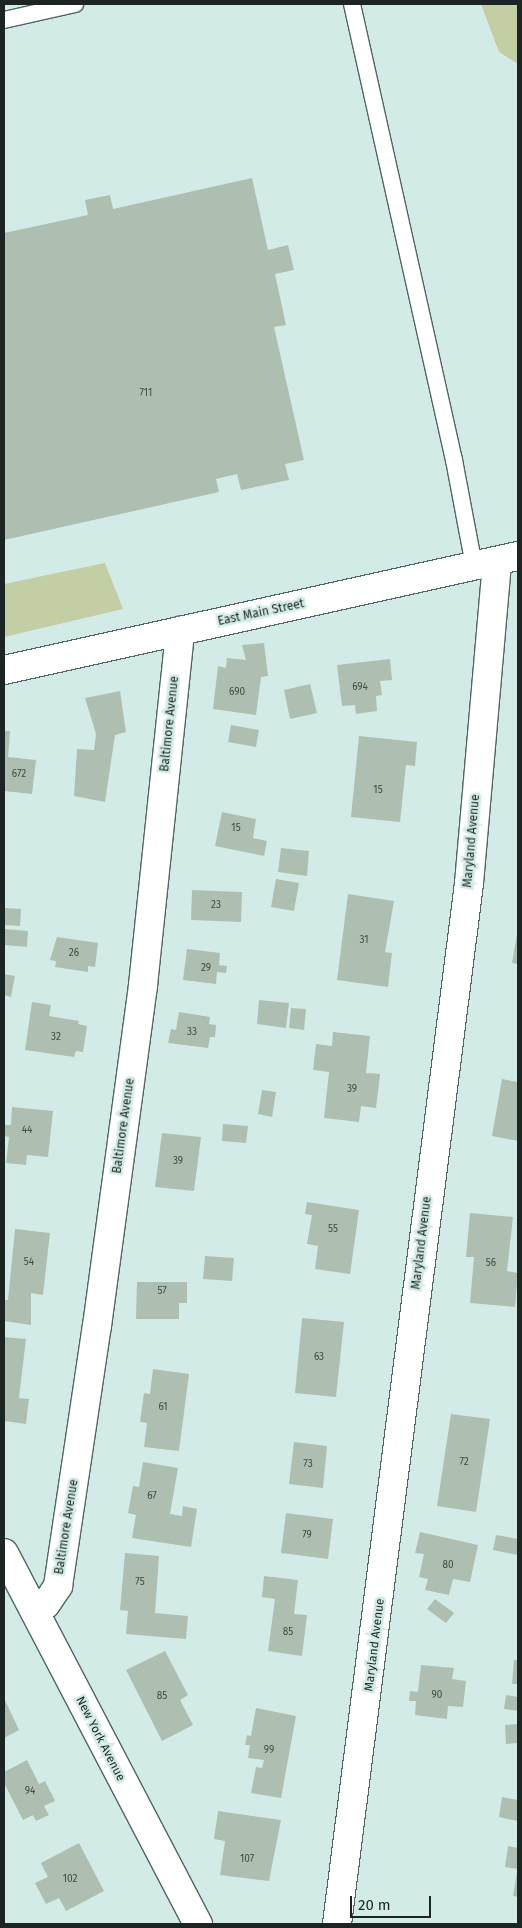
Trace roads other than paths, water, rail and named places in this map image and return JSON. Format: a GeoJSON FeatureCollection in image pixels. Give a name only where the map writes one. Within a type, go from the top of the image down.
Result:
{"type":"FeatureCollection","features":[{"type":"Feature","properties":{"kind":"street","name":"East Main Street"},"geometry":{"type":"LineString","coordinates":[[4,670],[496,561]]}},
{"type":"Feature","properties":{"kind":"street","name":"Maryland Avenue"},"geometry":{"type":"LineString","coordinates":[[337,1924],[469,883],[496,561]]}},
{"type":"Feature","properties":{"kind":"street","name":"Baltimore Avenue"},"geometry":{"type":"LineString","coordinates":[[34,1610],[46,1604],[58,1586],[98,1326],[143,985],[180,631]]}},
{"type":"Feature","properties":{"kind":"street","name":"New York Avenue"},"geometry":{"type":"LineString","coordinates":[[4,1553],[145,1828],[198,1924]]}},
{"type":"Feature","properties":{"kind":"lane"},"geometry":{"type":"LineString","coordinates":[[4,20],[75,4]]}},
{"type":"Feature","properties":{"kind":"lane"},"geometry":{"type":"LineString","coordinates":[[352,4],[454,460],[496,561]]}}]}
